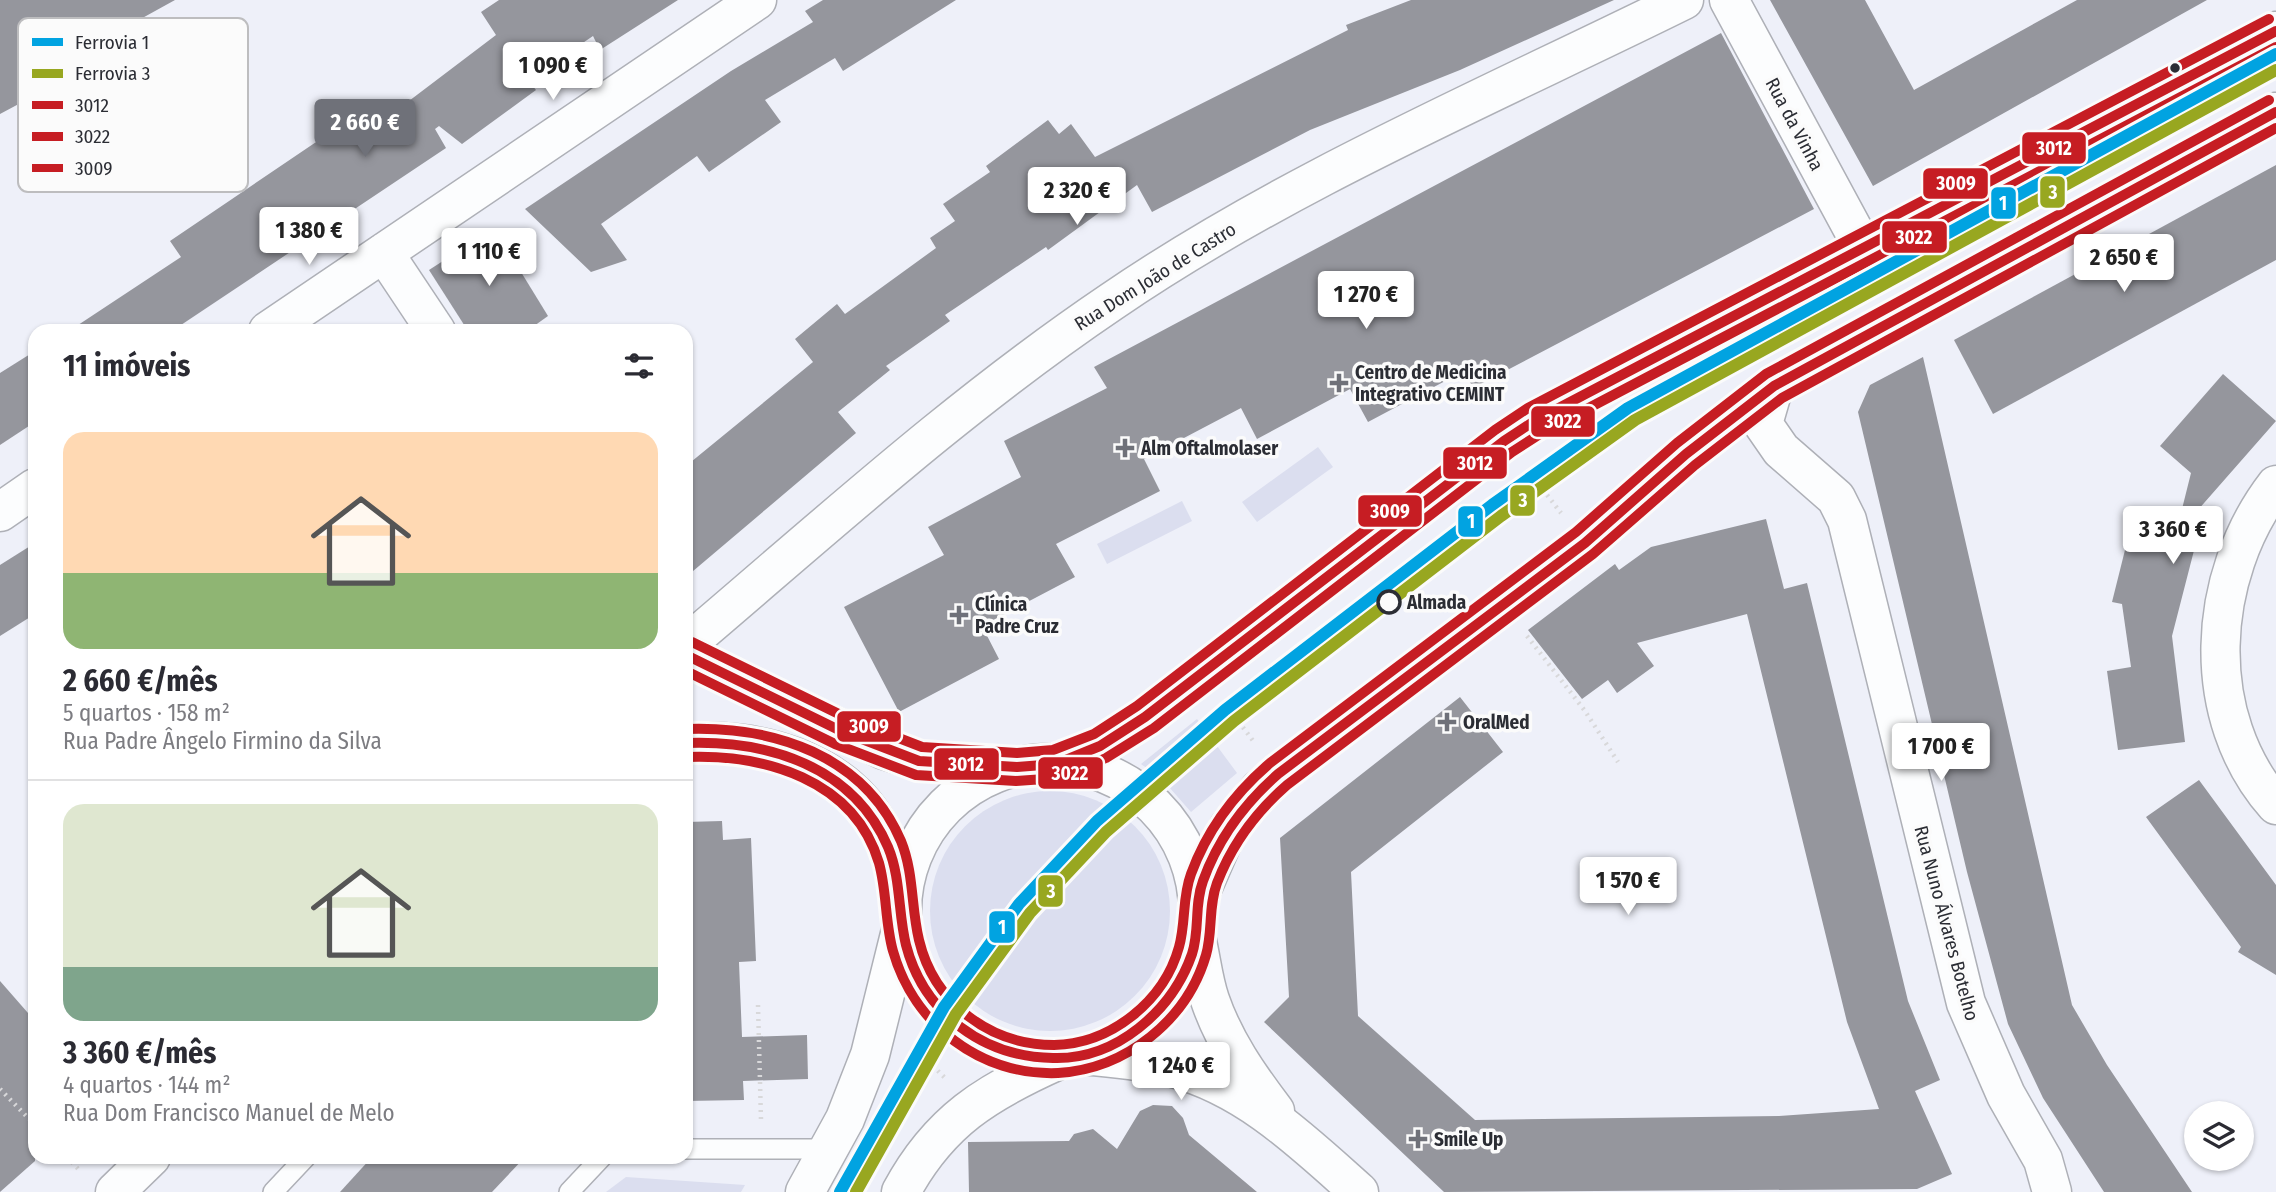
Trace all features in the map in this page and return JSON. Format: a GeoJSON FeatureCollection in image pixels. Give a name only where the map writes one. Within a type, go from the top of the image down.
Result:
{"type":"FeatureCollection","features":[{"type":"Feature","properties":{"kind":"main road"},"geometry":{"type":"LineString","coordinates":[[278,324],[757,0]]}},
{"type":"Feature","properties":{"kind":"main road","name":"Rua Dom João de Castro"},"geometry":{"type":"LineString","coordinates":[[693,639],[910,454],[1046,347],[1113,300],[1181,257],[1323,178],[1684,0]]}},
{"type":"Feature","properties":{"kind":"main road","name":"Rua da Vinha"},"geometry":{"type":"LineString","coordinates":[[1729,0],[1862,247]]}},
{"type":"Feature","properties":{"kind":"main road"},"geometry":{"type":"LineString","coordinates":[[1056,764],[1100,746],[1145,717],[1504,441],[1536,420],[2276,31]]}},
{"type":"Feature","properties":{"kind":"main road"},"geometry":{"type":"LineString","coordinates":[[1198,898],[1229,827],[1260,789],[1585,543],[1686,454],[1774,386],[2276,112]]}},
{"type":"Feature","properties":{"kind":"main road"},"geometry":{"type":"LineString","coordinates":[[384,253],[431,324]]}},
{"type":"Feature","properties":{"kind":"main road","name":"Rua Nuno Álvares Botelho"},"geometry":{"type":"LineString","coordinates":[[1774,386],[1763,424],[1781,450],[1836,498],[1846,520],[1966,1003],[2000,1084],[2043,1160],[2052,1192]]}},
{"type":"Feature","properties":{"kind":"main road"},"geometry":{"type":"LineString","coordinates":[[2276,485],[2243,540],[2230,578],[2222,615],[2220,667],[2235,739],[2276,805]]}},
{"type":"Feature","properties":{"kind":"main road"},"geometry":{"type":"LineString","coordinates":[[0,512],[28,493]]}},
{"type":"Feature","properties":{"kind":"main road"},"geometry":{"type":"LineString","coordinates":[[693,658],[884,750],[919,761],[1017,767],[1075,765],[1112,777],[1159,811],[1189,860],[1198,898],[1196,937],[1209,998],[1229,1043],[1289,1129]]}},
{"type":"Feature","properties":{"kind":"main road"},"geometry":{"type":"LineString","coordinates":[[693,743],[728,741],[779,752],[808,763],[836,780],[861,802],[877,823],[889,847],[911,962],[919,980],[943,1014],[970,1036],[1006,1052],[1044,1059],[1073,1057],[1175,1068],[1228,1091],[1289,1129],[1359,1192]]}},
{"type":"Feature","properties":{"kind":"main road"},"geometry":{"type":"LineString","coordinates":[[805,1192],[855,1094],[879,1028],[902,915],[908,868],[936,817],[981,780],[1017,767]]}},
{"type":"Feature","properties":{"kind":"main road"},"geometry":{"type":"LineString","coordinates":[[901,1192],[926,1152],[970,1106],[998,1088],[1073,1057],[1118,1042],[1136,1032],[1164,1006],[1184,973],[1196,937]]}},
{"type":"Feature","properties":{"kind":"main road"},"geometry":{"type":"LineString","coordinates":[[115,1192],[144,1164]]}},
{"type":"Feature","properties":{"kind":"lane"},"geometry":{"type":"LineString","coordinates":[[693,1149],[828,1149]]}},
{"type":"Feature","properties":{"kind":"lane"},"geometry":{"type":"LineString","coordinates":[[273,1192],[299,1164]]}},
{"type":"Feature","properties":{"kind":"lane"},"geometry":{"type":"LineString","coordinates":[[569,1192],[595,1164]]}},
{"type":"Feature","properties":{"kind":"path"},"geometry":{"type":"LineString","coordinates":[[1504,441],[1585,543]]}},
{"type":"Feature","properties":{"kind":"path"},"geometry":{"type":"LineString","coordinates":[[1525,633],[1585,711],[1618,762]]}},
{"type":"Feature","properties":{"kind":"path"},"geometry":{"type":"LineString","coordinates":[[1202,673],[1278,774]]}},
{"type":"Feature","properties":{"kind":"path"},"geometry":{"type":"LineString","coordinates":[[758,1005],[762,1149]]}},
{"type":"Feature","properties":{"kind":"path"},"geometry":{"type":"LineString","coordinates":[[879,1028],[919,1049],[970,1106]]}},
{"type":"Feature","properties":{"kind":"path"},"geometry":{"type":"LineString","coordinates":[[0,1089],[28,1118]]}},
{"type":"Feature","properties":{"kind":"shaded area"},"geometry":{"type":"Polygon","coordinates":[[[1318,447],[1333,467],[1257,522],[1242,502],[1318,447]]]}},
{"type":"Feature","properties":{"kind":"shaded area"},"geometry":{"type":"Polygon","coordinates":[[[1182,501],[1192,521],[1107,564],[1097,544],[1182,501]]]}},
{"type":"Feature","properties":{"kind":"shaded area"},"geometry":{"type":"Polygon","coordinates":[[[1197,719],[1237,773],[1191,812],[1162,779],[1141,764],[1197,719]]]}},
{"type":"Feature","properties":{"kind":"shaded area"},"geometry":{"type":"Polygon","coordinates":[[[1038,791],[1062,791],[1107,805],[1135,826],[1150,844],[1161,865],[1168,888],[1168,934],[1161,957],[1150,978],[1135,996],[1107,1017],[1085,1026],[1062,1031],[1038,1031],[993,1017],[974,1004],[957,987],[944,968],[935,946],[930,923],[930,899],[944,854],[957,835],[974,818],[993,805],[1015,796],[1038,791]]]}},
{"type":"Feature","properties":{"kind":"shaded area"},"geometry":{"type":"Polygon","coordinates":[[[626,1177],[745,1185],[741,1192],[606,1192],[626,1177]]]}},
{"type":"Feature","properties":{"kind":"building"},"geometry":{"type":"Polygon","coordinates":[[[0,0],[175,0],[142,18],[18,18],[18,104],[0,114],[0,0]]]}},
{"type":"Feature","properties":{"kind":"building"},"geometry":{"type":"Polygon","coordinates":[[[499,0],[678,0],[600,50],[593,36],[528,80],[536,90],[462,144],[439,126],[435,129],[446,148],[182,324],[80,324],[181,257],[170,241],[242,192],[248,192],[248,188],[325,136],[323,133],[359,109],[372,129],[496,35],[481,12],[499,0]]]}},
{"type":"Feature","properties":{"kind":"building"},"geometry":{"type":"Polygon","coordinates":[[[823,0],[956,0],[843,71],[835,58],[765,100],[781,122],[709,172],[697,156],[601,224],[627,260],[591,272],[525,209],[731,71],[813,22],[805,11],[823,0]]]}},
{"type":"Feature","properties":{"kind":"building"},"geometry":{"type":"Polygon","coordinates":[[[1411,0],[1614,0],[1460,70],[1310,130],[1152,212],[1137,185],[1048,250],[1046,247],[945,315],[950,321],[886,366],[890,370],[838,412],[856,433],[693,571],[693,460],[813,362],[795,339],[837,304],[845,314],[936,248],[930,238],[955,221],[943,204],[990,172],[986,166],[1048,120],[1059,134],[1071,124],[1095,157],[1348,30],[1346,25],[1411,0]]]}},
{"type":"Feature","properties":{"kind":"building"},"geometry":{"type":"Polygon","coordinates":[[[1770,0],[1865,0],[1914,90],[2077,0],[2207,0],[1873,186],[1770,0]]]}},
{"type":"Feature","properties":{"kind":"building"},"geometry":{"type":"Polygon","coordinates":[[[1721,33],[1814,209],[1473,388],[1464,371],[1368,422],[1350,389],[1257,439],[1241,408],[1144,459],[1160,491],[1056,544],[1075,577],[982,626],[999,659],[899,712],[844,607],[944,555],[928,527],[1021,477],[1004,441],[1107,388],[1094,367],[1721,33]]]}},
{"type":"Feature","properties":{"kind":"building"},"geometry":{"type":"Polygon","coordinates":[[[2276,165],[2276,260],[1993,414],[1954,340],[2276,165]]]}},
{"type":"Feature","properties":{"kind":"building"},"geometry":{"type":"Polygon","coordinates":[[[494,228],[548,316],[537,324],[464,324],[429,270],[494,228]]]}},
{"type":"Feature","properties":{"kind":"building"},"geometry":{"type":"Polygon","coordinates":[[[28,355],[28,427],[0,445],[0,373],[28,355]]]}},
{"type":"Feature","properties":{"kind":"building"},"geometry":{"type":"Polygon","coordinates":[[[1923,357],[2072,1005],[2107,1065],[2192,1192],[2104,1192],[2043,1098],[2008,1024],[1967,872],[1858,412],[1870,385],[1923,357]]]}},
{"type":"Feature","properties":{"kind":"building"},"geometry":{"type":"Polygon","coordinates":[[[2223,374],[2276,421],[2183,527],[2199,531],[2172,636],[2185,742],[2118,750],[2107,671],[2131,667],[2122,604],[2112,602],[2134,514],[2178,525],[2191,473],[2160,446],[2223,374]]]}},
{"type":"Feature","properties":{"kind":"building"},"geometry":{"type":"Polygon","coordinates":[[[1766,519],[1784,589],[1807,583],[1908,1001],[1940,1080],[1915,1091],[1952,1174],[1917,1189],[1444,1192],[1264,1022],[1289,997],[1280,838],[1460,697],[1503,752],[1351,872],[1358,1016],[1475,1120],[1779,1116],[1879,1109],[1847,1022],[1747,614],[1637,643],[1654,666],[1617,693],[1608,680],[1582,699],[1528,630],[1615,564],[1619,570],[1651,547],[1766,519]]]}},
{"type":"Feature","properties":{"kind":"building"},"geometry":{"type":"Polygon","coordinates":[[[28,547],[28,618],[0,636],[0,565],[28,547]]]}},
{"type":"Feature","properties":{"kind":"building"},"geometry":{"type":"Polygon","coordinates":[[[2199,780],[2276,885],[2276,975],[2238,952],[2241,947],[2146,817],[2199,780]]]}},
{"type":"Feature","properties":{"kind":"building"},"geometry":{"type":"Polygon","coordinates":[[[722,821],[723,840],[751,838],[756,961],[739,962],[742,1037],[807,1035],[808,1079],[743,1081],[744,1100],[693,1101],[693,822],[722,821]]]}},
{"type":"Feature","properties":{"kind":"building"},"geometry":{"type":"Polygon","coordinates":[[[0,981],[28,1013],[28,1164],[32,1164],[0,1192],[0,981]]]}},
{"type":"Feature","properties":{"kind":"building"},"geometry":{"type":"Polygon","coordinates":[[[1153,1105],[1172,1106],[1183,1118],[1189,1135],[1257,1192],[969,1192],[968,1142],[1069,1141],[1074,1134],[1093,1129],[1117,1149],[1140,1111],[1153,1105]]]}},
{"type":"Feature","properties":{"kind":"building"},"geometry":{"type":"Polygon","coordinates":[[[366,1164],[518,1164],[492,1192],[340,1192],[366,1164]]]}},
{"type":"Feature","properties":{"kind":"rail line","name":"1"},"geometry":{"type":"LineString","coordinates":[[840,1192],[944,1007],[1019,904],[1097,821],[1225,710],[1492,505],[1628,408],[2276,54]]}},
{"type":"Feature","properties":{"kind":"rail line","name":"3"},"geometry":{"type":"LineString","coordinates":[[856,1192],[956,1014],[1030,913],[1106,832],[1234,721],[1501,516],[1635,420],[2276,70]]}},
{"type":"Feature","properties":{"kind":"transit line","name":"3009"},"geometry":{"type":"LineString","coordinates":[[693,642],[847,718],[922,747],[1017,753],[1053,750],[1094,734],[1137,706],[1495,430],[1528,408],[2269,19]]}},
{"type":"Feature","properties":{"kind":"transit line","name":"3012"},"geometry":{"type":"LineString","coordinates":[[693,658],[841,731],[919,761],[1017,767],[1056,764],[1100,746],[1145,717],[1504,441],[1536,420],[2276,31]]}},
{"type":"Feature","properties":{"kind":"transit line","name":"3022"},"geometry":{"type":"LineString","coordinates":[[693,674],[835,744],[916,775],[1016,781],[1059,778],[1106,758],[1154,728],[1512,452],[1543,432],[2276,47]]}},
{"type":"Feature","properties":{"kind":"transit line","name":"3009"},"geometry":{"type":"LineString","coordinates":[[693,729],[752,733],[783,740],[840,767],[864,787],[885,811],[901,841],[908,865],[919,940],[926,963],[951,1001],[968,1016],[987,1028],[1030,1043],[1054,1045],[1095,1037],[1132,1016],[1161,985],[1172,967],[1179,947],[1188,883],[1205,842],[1223,813],[1270,763],[1576,532],[1677,443],[1766,374],[2269,100]]}},
{"type":"Feature","properties":{"kind":"transit line","name":"3012"},"geometry":{"type":"LineString","coordinates":[[693,743],[717,743],[777,753],[805,763],[853,796],[873,819],[888,847],[895,871],[906,945],[915,970],[927,992],[942,1011],[960,1027],[1003,1050],[1028,1056],[1053,1058],[1098,1051],[1139,1028],[1171,995],[1192,954],[1200,890],[1216,851],[1254,797],[1278,774],[1585,543],[1686,454],[1774,386],[2276,112]]}},
{"type":"Feature","properties":{"kind":"transit line","name":"3022"},"geometry":{"type":"LineString","coordinates":[[693,757],[746,760],[775,767],[802,777],[828,792],[849,811],[867,834],[879,863],[890,940],[903,978],[917,1002],[934,1023],[954,1041],[1003,1066],[1030,1072],[1058,1073],[1107,1062],[1150,1037],[1169,1020],[1184,1000],[1197,979],[1206,955],[1214,892],[1223,869],[1246,830],[1265,806],[1287,785],[1593,554],[1695,465],[1782,398],[2276,128]]}},
{"type":"Feature","properties":{"kind":"place","name":"Centro de Medicina Integrativo CEMINT"},"geometry":{"type":"Point","coordinates":[1339,383]}},
{"type":"Feature","properties":{"kind":"place","name":"Alm Oftalmolaser"},"geometry":{"type":"Point","coordinates":[1125,448]}},
{"type":"Feature","properties":{"kind":"place","name":"Almada"},"geometry":{"type":"Point","coordinates":[1389,602]}},
{"type":"Feature","properties":{"kind":"place","name":"Clínica Padre Cruz"},"geometry":{"type":"Point","coordinates":[959,615]}},
{"type":"Feature","properties":{"kind":"place","name":"OralMed"},"geometry":{"type":"Point","coordinates":[1447,722]}},
{"type":"Feature","properties":{"kind":"place","name":"Smile Up"},"geometry":{"type":"Point","coordinates":[1418,1139]}}]}
